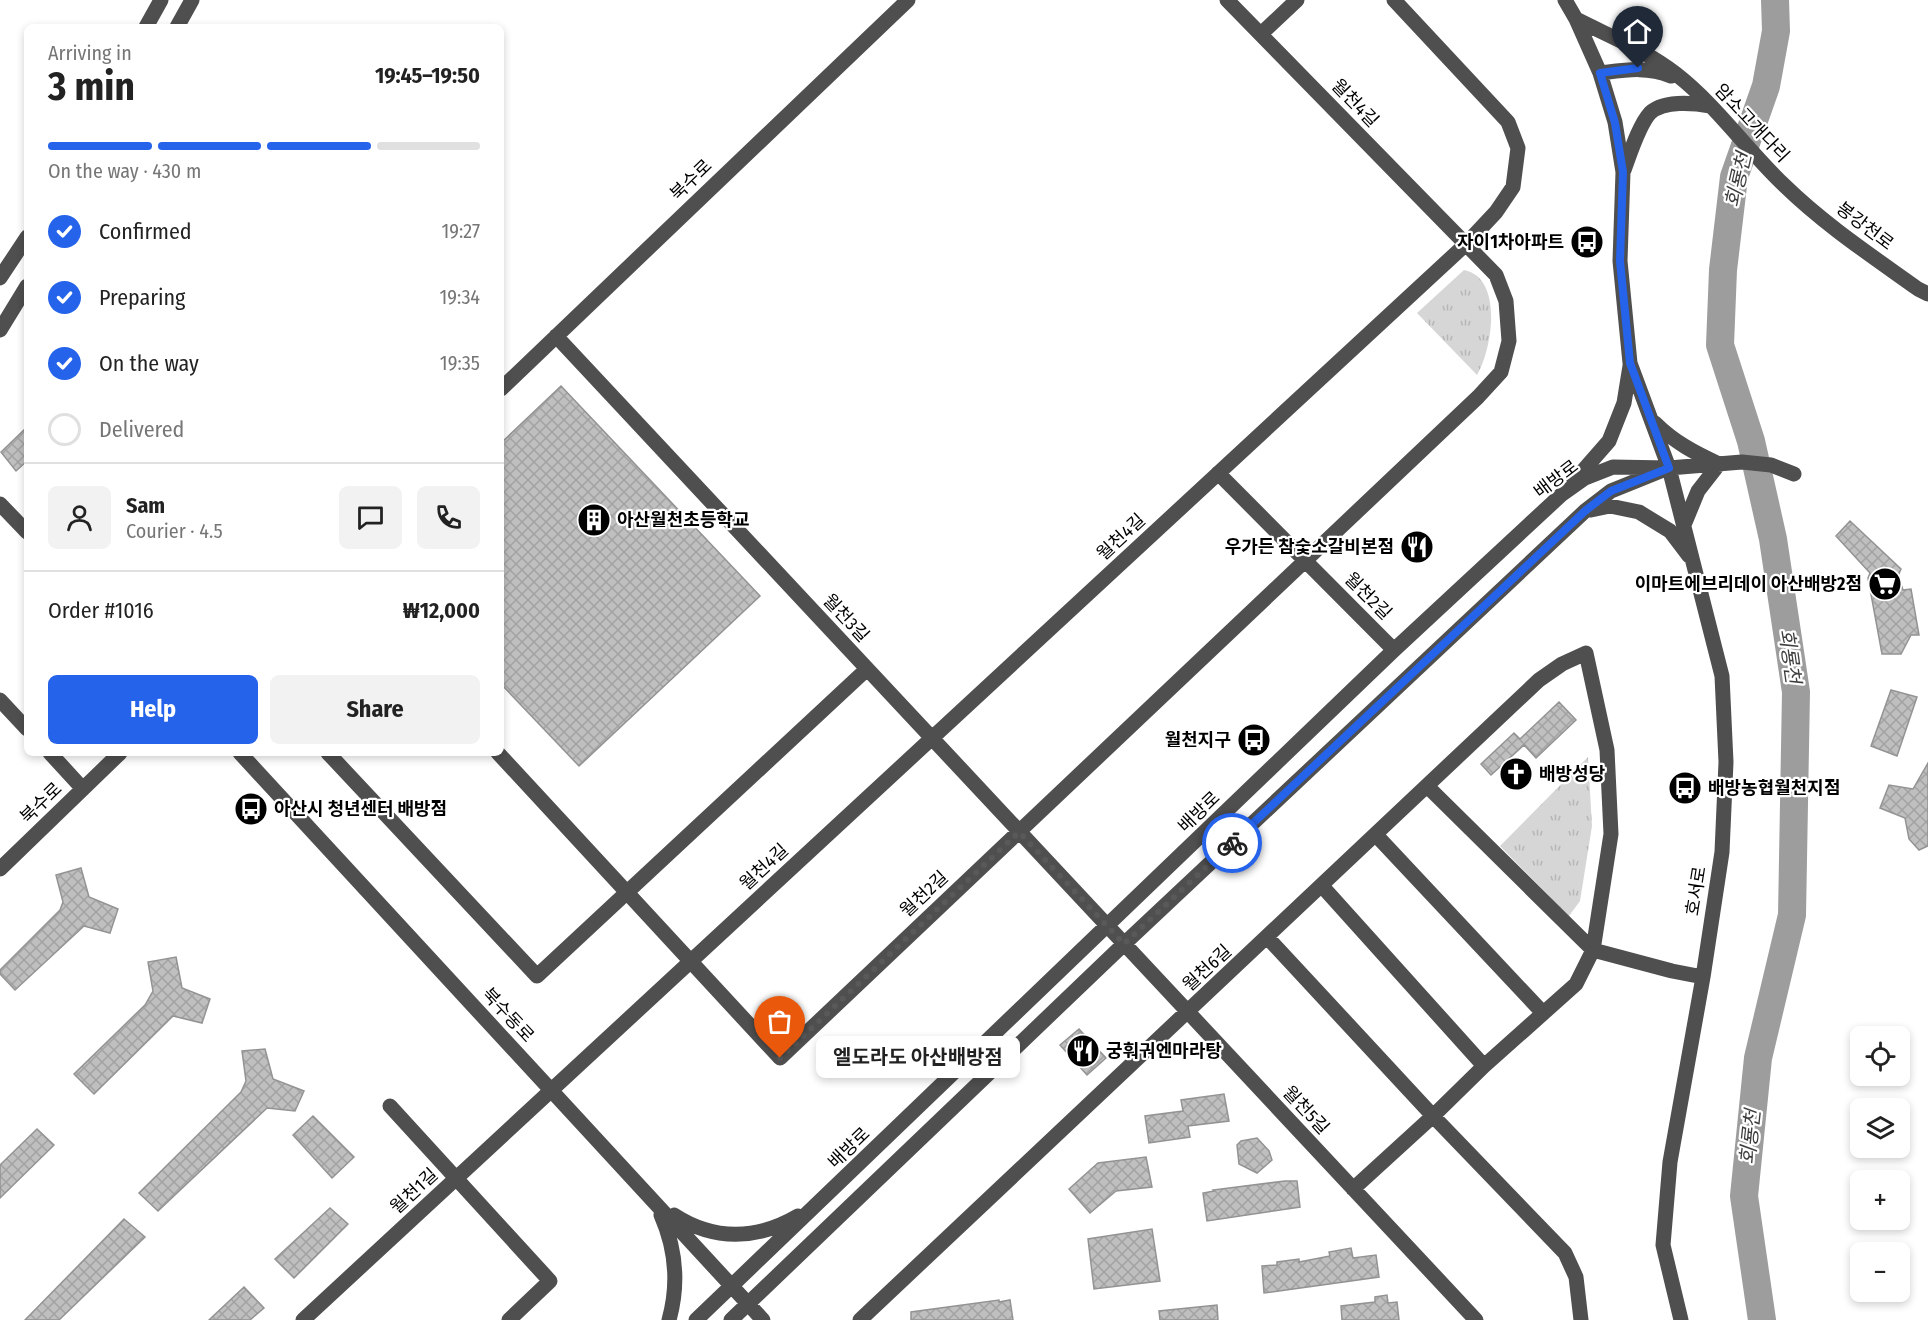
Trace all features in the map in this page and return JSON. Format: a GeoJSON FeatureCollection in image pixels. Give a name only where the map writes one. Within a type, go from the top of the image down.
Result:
{"type":"FeatureCollection","features":[{"type":"Feature","properties":{"kind":"street"},"geometry":{"type":"LineString","coordinates":[[148,24],[161,0]]}},
{"type":"Feature","properties":{"kind":"street"},"geometry":{"type":"LineString","coordinates":[[179,24],[192,0]]}},
{"type":"Feature","properties":{"kind":"street","name":"북수로"},"geometry":{"type":"LineString","coordinates":[[504,386],[908,0]]}},
{"type":"Feature","properties":{"kind":"street","name":"월천4길"},"geometry":{"type":"LineString","coordinates":[[551,1090],[1466,244],[1227,0]]}},
{"type":"Feature","properties":{"kind":"street"},"geometry":{"type":"LineString","coordinates":[[1261,34],[1297,0]]}},
{"type":"Feature","properties":{"kind":"street"},"geometry":{"type":"LineString","coordinates":[[1218,473],[1305,560],[1478,397],[1501,372],[1509,341],[1506,301],[1496,275],[1466,244],[1496,212],[1513,188],[1518,148],[1508,122],[1394,0]]}},
{"type":"Feature","properties":{"kind":"street"},"geometry":{"type":"LineString","coordinates":[[1558,499],[1609,441],[1624,403],[1630,363],[1620,261],[1623,172],[1615,123],[1600,73],[1576,19],[1564,0]]}},
{"type":"Feature","properties":{"kind":"street"},"geometry":{"type":"LineString","coordinates":[[1576,19],[1654,59],[1694,89]]}},
{"type":"Feature","properties":{"kind":"street"},"geometry":{"type":"LineString","coordinates":[[1600,73],[1638,68],[1658,71],[1677,78],[1694,89]]}},
{"type":"Feature","properties":{"kind":"street","name":"암소고개다리"},"geometry":{"type":"LineString","coordinates":[[1694,89],[1782,183]]}},
{"type":"Feature","properties":{"kind":"street"},"geometry":{"type":"LineString","coordinates":[[1623,172],[1635,140],[1651,112],[1676,103],[1711,106]]}},
{"type":"Feature","properties":{"kind":"street","name":"봉강천로"},"geometry":{"type":"LineString","coordinates":[[1782,183],[1847,239],[1928,294]]}},
{"type":"Feature","properties":{"kind":"street"},"geometry":{"type":"LineString","coordinates":[[0,278],[24,242]]}},
{"type":"Feature","properties":{"kind":"street"},"geometry":{"type":"LineString","coordinates":[[0,330],[24,291]]}},
{"type":"Feature","properties":{"kind":"street","name":"월천3길"},"geometry":{"type":"LineString","coordinates":[[556,336],[1108,927]]}},
{"type":"Feature","properties":{"kind":"street","name":"호서로"},"geometry":{"type":"LineString","coordinates":[[1630,363],[1669,468],[1722,676],[1726,762],[1722,852],[1703,977],[1670,1162],[1664,1245],[1681,1320]]}},
{"type":"Feature","properties":{"kind":"street"},"geometry":{"type":"LineString","coordinates":[[1651,418],[1668,436],[1699,459],[1719,464],[1742,462],[1771,465],[1794,474]]}},
{"type":"Feature","properties":{"kind":"street"},"geometry":{"type":"LineString","coordinates":[[731,1320],[1124,944],[1585,511],[1611,491],[1699,459]]}},
{"type":"Feature","properties":{"kind":"street"},"geometry":{"type":"LineString","coordinates":[[1684,525],[1698,491],[1719,464]]}},
{"type":"Feature","properties":{"kind":"street","name":"배방로"},"geometry":{"type":"LineString","coordinates":[[696,1320],[1394,650],[1558,499],[1585,478],[1612,467],[1669,468]]}},
{"type":"Feature","properties":{"kind":"street"},"geometry":{"type":"LineString","coordinates":[[0,504],[24,528]]}},
{"type":"Feature","properties":{"kind":"street"},"geometry":{"type":"LineString","coordinates":[[1585,511],[1610,506],[1639,512],[1670,531],[1695,564]]}},
{"type":"Feature","properties":{"kind":"street","name":"월천2길"},"geometry":{"type":"LineString","coordinates":[[501,756],[780,1058],[1305,560],[1394,650]]}},
{"type":"Feature","properties":{"kind":"street","name":"월천6길"},"geometry":{"type":"LineString","coordinates":[[860,1320],[1268,938],[1539,680],[1562,664],[1586,653],[1607,750],[1611,834],[1593,950]]}},
{"type":"Feature","properties":{"kind":"street"},"geometry":{"type":"LineString","coordinates":[[331,756],[537,976],[867,669]]}},
{"type":"Feature","properties":{"kind":"street"},"geometry":{"type":"LineString","coordinates":[[0,701],[24,726]]}},
{"type":"Feature","properties":{"kind":"street","name":"북수로"},"geometry":{"type":"LineString","coordinates":[[53,756],[83,789]]}},
{"type":"Feature","properties":{"kind":"street","name":"북수로"},"geometry":{"type":"LineString","coordinates":[[0,869],[117,756]]}},
{"type":"Feature","properties":{"kind":"street","name":"북수동로"},"geometry":{"type":"LineString","coordinates":[[243,756],[763,1320]]}},
{"type":"Feature","properties":{"kind":"street"},"geometry":{"type":"LineString","coordinates":[[1428,787],[1593,950],[1703,977]]}},
{"type":"Feature","properties":{"kind":"street"},"geometry":{"type":"LineString","coordinates":[[1376,835],[1543,1013]]}},
{"type":"Feature","properties":{"kind":"street"},"geometry":{"type":"LineString","coordinates":[[1322,886],[1484,1066]]}},
{"type":"Feature","properties":{"kind":"street","name":"월천5길"},"geometry":{"type":"LineString","coordinates":[[1108,927],[1476,1320]]}},
{"type":"Feature","properties":{"kind":"street"},"geometry":{"type":"LineString","coordinates":[[1268,938],[1433,1116],[1565,1253],[1576,1277],[1581,1320]]}},
{"type":"Feature","properties":{"kind":"street"},"geometry":{"type":"LineString","coordinates":[[1353,1189],[1484,1066],[1576,984],[1593,950]]}},
{"type":"Feature","properties":{"kind":"street","name":"월천1길"},"geometry":{"type":"LineString","coordinates":[[303,1320],[551,1090]]}},
{"type":"Feature","properties":{"kind":"street"},"geometry":{"type":"LineString","coordinates":[[390,1106],[550,1281],[509,1320]]}},
{"type":"Feature","properties":{"kind":"street"},"geometry":{"type":"LineString","coordinates":[[656,1204],[689,1225],[720,1235],[751,1234],[784,1224],[818,1204]]}},
{"type":"Feature","properties":{"kind":"street"},"geometry":{"type":"LineString","coordinates":[[656,1204],[669,1234],[676,1266],[675,1298],[669,1320]]}},
{"type":"Feature","properties":{"kind":"green space"},"geometry":{"type":"Polygon","coordinates":[[[1464,270],[1477,276],[1485,286],[1490,300],[1490,333],[1487,349],[1477,375],[1417,313],[1464,270]]]}},
{"type":"Feature","properties":{"kind":"green space"},"geometry":{"type":"Polygon","coordinates":[[[1588,757],[1592,826],[1580,901],[1569,916],[1500,846],[1588,757]]]}},
{"type":"Feature","properties":{"kind":"building","name":"아산월천초등학교"},"geometry":{"type":"Polygon","coordinates":[[[561,386],[760,596],[579,766],[504,687],[504,440],[561,386]]]}},
{"type":"Feature","properties":{"kind":"building"},"geometry":{"type":"Polygon","coordinates":[[[24,430],[24,464],[16,471],[1,452],[24,430]]]}},
{"type":"Feature","properties":{"kind":"building","name":"이마트에브리데이 아산배방2점"},"geometry":{"type":"Polygon","coordinates":[[[1850,521],[1901,569],[1898,576],[1903,590],[1911,589],[1919,635],[1911,635],[1901,654],[1882,654],[1868,578],[1870,573],[1836,536],[1850,521]]]}},
{"type":"Feature","properties":{"kind":"building"},"geometry":{"type":"Polygon","coordinates":[[[1891,690],[1917,697],[1897,756],[1871,746],[1891,690]]]}},
{"type":"Feature","properties":{"kind":"building"},"geometry":{"type":"Polygon","coordinates":[[[1559,702],[1576,720],[1536,758],[1524,745],[1491,775],[1481,764],[1514,733],[1520,739],[1559,702]]]}},
{"type":"Feature","properties":{"kind":"building"},"geometry":{"type":"Polygon","coordinates":[[[1928,763],[1928,846],[1919,850],[1909,839],[1905,818],[1880,808],[1889,785],[1913,789],[1928,763]]]}},
{"type":"Feature","properties":{"kind":"building"},"geometry":{"type":"Polygon","coordinates":[[[81,868],[89,897],[118,909],[110,933],[84,926],[15,990],[0,974],[0,970],[60,910],[63,902],[56,875],[81,868]]]}},
{"type":"Feature","properties":{"kind":"building"},"geometry":{"type":"Polygon","coordinates":[[[176,957],[182,988],[210,999],[202,1023],[173,1016],[94,1094],[74,1074],[145,1005],[153,991],[148,962],[176,957]]]}},
{"type":"Feature","properties":{"kind":"building","name":"궁훠궈엔마라탕"},"geometry":{"type":"Polygon","coordinates":[[[1079,1029],[1106,1058],[1087,1075],[1060,1045],[1079,1029]]]}},
{"type":"Feature","properties":{"kind":"building"},"geometry":{"type":"Polygon","coordinates":[[[265,1049],[273,1079],[304,1091],[295,1111],[267,1108],[158,1211],[139,1193],[241,1092],[246,1081],[242,1051],[265,1049]]]}},
{"type":"Feature","properties":{"kind":"building"},"geometry":{"type":"Polygon","coordinates":[[[1224,1094],[1229,1121],[1188,1126],[1190,1137],[1149,1143],[1145,1116],[1183,1111],[1181,1100],[1224,1094]]]}},
{"type":"Feature","properties":{"kind":"building"},"geometry":{"type":"Polygon","coordinates":[[[313,1116],[354,1157],[332,1178],[293,1135],[313,1116]]]}},
{"type":"Feature","properties":{"kind":"building"},"geometry":{"type":"Polygon","coordinates":[[[37,1129],[54,1145],[0,1198],[0,1165],[37,1129]]]}},
{"type":"Feature","properties":{"kind":"building"},"geometry":{"type":"Polygon","coordinates":[[[1257,1138],[1269,1151],[1272,1160],[1257,1173],[1239,1164],[1237,1145],[1241,1141],[1257,1138]]]}},
{"type":"Feature","properties":{"kind":"building"},"geometry":{"type":"Polygon","coordinates":[[[1146,1157],[1152,1187],[1116,1191],[1090,1213],[1069,1189],[1098,1163],[1146,1157]]]}},
{"type":"Feature","properties":{"kind":"building"},"geometry":{"type":"Polygon","coordinates":[[[1297,1181],[1300,1207],[1207,1221],[1203,1193],[1297,1181]]]}},
{"type":"Feature","properties":{"kind":"building"},"geometry":{"type":"Polygon","coordinates":[[[330,1208],[348,1224],[294,1278],[275,1259],[330,1208]]]}},
{"type":"Feature","properties":{"kind":"building"},"geometry":{"type":"Polygon","coordinates":[[[124,1219],[145,1237],[59,1320],[25,1320],[124,1219]]]}},
{"type":"Feature","properties":{"kind":"building"},"geometry":{"type":"Polygon","coordinates":[[[1152,1229],[1160,1281],[1094,1289],[1088,1239],[1152,1229]]]}},
{"type":"Feature","properties":{"kind":"building"},"geometry":{"type":"Polygon","coordinates":[[[1351,1248],[1353,1258],[1376,1255],[1379,1277],[1264,1293],[1262,1266],[1330,1256],[1329,1252],[1351,1248]]]}},
{"type":"Feature","properties":{"kind":"building"},"geometry":{"type":"Polygon","coordinates":[[[244,1287],[264,1308],[250,1320],[209,1320],[244,1287]]]}},
{"type":"Feature","properties":{"kind":"building"},"geometry":{"type":"Polygon","coordinates":[[[1387,1295],[1388,1303],[1397,1302],[1399,1320],[1342,1320],[1341,1306],[1375,1302],[1375,1297],[1387,1295]]]}},
{"type":"Feature","properties":{"kind":"building"},"geometry":{"type":"Polygon","coordinates":[[[999,1300],[999,1302],[1010,1300],[1013,1320],[911,1320],[911,1312],[999,1300]]]}},
{"type":"Feature","properties":{"kind":"building"},"geometry":{"type":"Polygon","coordinates":[[[1217,1305],[1218,1320],[1160,1320],[1159,1311],[1217,1305]]]}},
{"type":"Feature","properties":{"kind":"waterway","name":"회룡천"},"geometry":{"type":"LineString","coordinates":[[1762,1320],[1744,1196],[1758,1058],[1792,915],[1796,692],[1773,539],[1751,441],[1720,345],[1723,270],[1734,177],[1766,86],[1776,31],[1775,0]]}},
{"type":"Feature","properties":{"kind":"way so far"},"geometry":{"type":"LineString","coordinates":[[780,1058],[1019,832],[1124,944],[1232,843]]}},
{"type":"Feature","properties":{"kind":"place","name":"자이1차아파트"},"geometry":{"type":"Point","coordinates":[1587,242]}},
{"type":"Feature","properties":{"kind":"place","name":"아산월천초등학교"},"geometry":{"type":"Point","coordinates":[594,520]}},
{"type":"Feature","properties":{"kind":"place","name":"우가든 참숯소갈비본점"},"geometry":{"type":"Point","coordinates":[1417,547]}},
{"type":"Feature","properties":{"kind":"place","name":"이마트에브리데이 아산배방2점"},"geometry":{"type":"Point","coordinates":[1885,584]}},
{"type":"Feature","properties":{"kind":"place","name":"월천지구"},"geometry":{"type":"Point","coordinates":[1254,740]}},
{"type":"Feature","properties":{"kind":"place","name":"배방성당"},"geometry":{"type":"Point","coordinates":[1516,774]}},
{"type":"Feature","properties":{"kind":"place","name":"배방농협월천지점"},"geometry":{"type":"Point","coordinates":[1685,788]}},
{"type":"Feature","properties":{"kind":"place","name":"아산시 청년센터 배방점"},"geometry":{"type":"Point","coordinates":[251,809]}},
{"type":"Feature","properties":{"kind":"place","name":"궁훠궈엔마라탕"},"geometry":{"type":"Point","coordinates":[1083,1051]}},
{"type":"Feature","properties":{"kind":"place","name":"엘도라도 아산배방점"},"geometry":{"type":"Point","coordinates":[780,1058]}},
{"type":"Feature","properties":{"kind":"route"},"geometry":{"type":"LineString","coordinates":[[1232,843],[1585,511],[1611,491],[1669,468],[1630,363],[1620,261],[1623,172],[1615,123],[1600,73],[1638,68]]}}]}
